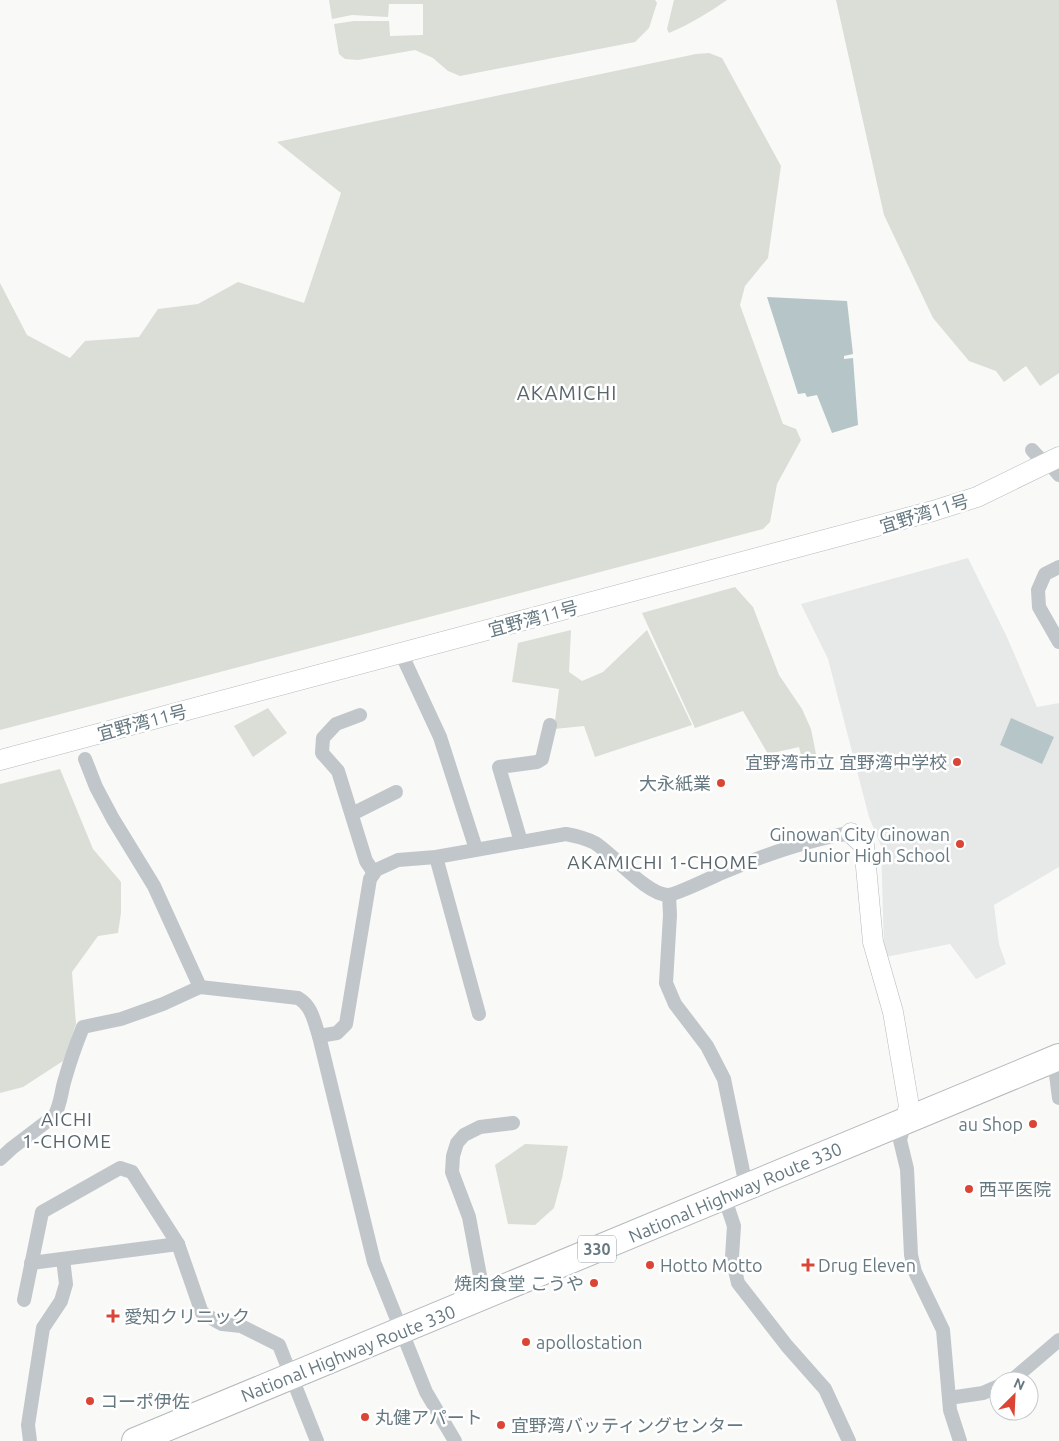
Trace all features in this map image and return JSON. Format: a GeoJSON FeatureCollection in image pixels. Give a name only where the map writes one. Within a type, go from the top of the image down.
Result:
{"type":"FeatureCollection","features":[{"type":"Feature","properties":{"kind":"highway","name":"National Highway Route 330"},"geometry":{"type":"LineString","coordinates":[[135,1441],[1057,1058]]}},
{"type":"Feature","properties":{"kind":"street"},"geometry":{"type":"LineString","coordinates":[[1032,450],[1053,465]]}},
{"type":"Feature","properties":{"kind":"street","name":"宜野湾11号"},"geometry":{"type":"LineString","coordinates":[[0,760],[933,511],[977,496],[1053,465]]}},
{"type":"Feature","properties":{"kind":"street"},"geometry":{"type":"LineString","coordinates":[[1059,566],[1045,574],[1038,590],[1039,607],[1059,642]]}},
{"type":"Feature","properties":{"kind":"street"},"geometry":{"type":"LineString","coordinates":[[402,653],[440,737],[476,849]]}},
{"type":"Feature","properties":{"kind":"street"},"geometry":{"type":"LineString","coordinates":[[360,715],[336,724],[323,738],[322,753],[338,771],[366,862],[374,873]]}},
{"type":"Feature","properties":{"kind":"street"},"geometry":{"type":"LineString","coordinates":[[521,842],[499,768],[537,762],[542,759],[550,725]]}},
{"type":"Feature","properties":{"kind":"street"},"geometry":{"type":"LineString","coordinates":[[85,759],[96,787],[113,819],[154,886],[200,986]]}},
{"type":"Feature","properties":{"kind":"street"},"geometry":{"type":"LineString","coordinates":[[352,814],[396,792]]}},
{"type":"Feature","properties":{"kind":"street"},"geometry":{"type":"LineString","coordinates":[[319,1036],[337,1033],[346,1024],[370,879],[376,870],[398,860],[436,857],[566,834],[583,837],[597,844],[654,891],[669,895],[726,871],[779,852],[836,835],[851,833],[864,845],[873,942],[893,1012],[909,1106],[900,1140],[907,1170],[911,1254],[915,1272],[943,1330],[950,1410],[960,1441]]}},
{"type":"Feature","properties":{"kind":"street"},"geometry":{"type":"LineString","coordinates":[[436,857],[479,1014]]}},
{"type":"Feature","properties":{"kind":"street"},"geometry":{"type":"LineString","coordinates":[[669,895],[670,915],[666,983],[675,1004],[707,1046],[724,1079],[735,1191],[732,1257],[738,1283],[787,1346],[824,1389],[848,1441]]}},
{"type":"Feature","properties":{"kind":"street"},"geometry":{"type":"LineString","coordinates":[[0,1160],[12,1148],[54,1116],[58,1110],[64,1081],[83,1027],[121,1018],[163,1004],[200,986],[298,998],[306,1003],[319,1036],[374,1262],[426,1392],[455,1441]]}},
{"type":"Feature","properties":{"kind":"street"},"geometry":{"type":"LineString","coordinates":[[1057,1058],[1059,1098]]}},
{"type":"Feature","properties":{"kind":"street"},"geometry":{"type":"LineString","coordinates":[[484,1297],[469,1217],[452,1172],[452,1156],[457,1143],[464,1134],[480,1127],[513,1122]]}},
{"type":"Feature","properties":{"kind":"street"},"geometry":{"type":"LineString","coordinates":[[24,1300],[42,1212],[120,1168],[132,1172],[178,1244],[202,1313],[222,1324],[241,1326],[280,1345],[317,1441]]}},
{"type":"Feature","properties":{"kind":"street"},"geometry":{"type":"LineString","coordinates":[[32,1264],[178,1244]]}},
{"type":"Feature","properties":{"kind":"street"},"geometry":{"type":"LineString","coordinates":[[30,1441],[28,1425],[43,1328],[61,1301],[66,1284],[63,1259]]}},
{"type":"Feature","properties":{"kind":"street"},"geometry":{"type":"LineString","coordinates":[[1023,1371],[1059,1340]]}},
{"type":"Feature","properties":{"kind":"street"},"geometry":{"type":"LineString","coordinates":[[949,1398],[989,1390]]}},
{"type":"Feature","properties":{"kind":"shaded area"},"geometry":{"type":"Polygon","coordinates":[[[329,0],[655,0],[657,3],[649,28],[635,42],[460,76],[448,71],[433,58],[415,50],[358,60],[345,59],[339,54],[334,24],[354,21],[389,21],[390,36],[423,35],[423,4],[389,4],[388,17],[352,15],[332,19],[329,0]]]}},
{"type":"Feature","properties":{"kind":"shaded area"},"geometry":{"type":"Polygon","coordinates":[[[674,0],[727,0],[699,18],[669,33],[667,29],[674,0]]]}},
{"type":"Feature","properties":{"kind":"shaded area"},"geometry":{"type":"Polygon","coordinates":[[[836,0],[1059,0],[1059,373],[1040,386],[1026,366],[1004,382],[996,371],[969,361],[933,318],[884,215],[836,0]]]}},
{"type":"Feature","properties":{"kind":"shaded area"},"geometry":{"type":"Polygon","coordinates":[[[709,53],[722,58],[781,166],[768,258],[745,286],[740,305],[783,424],[796,429],[801,440],[777,484],[770,522],[763,529],[0,730],[0,283],[27,335],[70,358],[85,341],[139,337],[158,309],[198,304],[238,282],[304,303],[341,193],[277,142],[696,54],[709,53]]]}},
{"type":"Feature","properties":{"kind":"shaded area"},"geometry":{"type":"Polygon","coordinates":[[[767,297],[847,301],[853,354],[844,356],[844,359],[853,358],[858,425],[832,433],[817,395],[807,397],[805,393],[798,394],[767,297]]]}},
{"type":"Feature","properties":{"kind":"shaded area","name":"宜野湾市立 宜野湾中学校"},"geometry":{"type":"Polygon","coordinates":[[[968,558],[1006,635],[1037,707],[1059,703],[1059,867],[994,905],[999,944],[1006,964],[976,979],[950,944],[886,957],[884,948],[881,846],[869,817],[828,659],[801,604],[968,558]]]}},
{"type":"Feature","properties":{"kind":"shaded area"},"geometry":{"type":"Polygon","coordinates":[[[735,587],[753,607],[779,675],[802,709],[811,729],[818,764],[804,767],[799,747],[768,754],[743,711],[695,728],[642,613],[735,587]]]}},
{"type":"Feature","properties":{"kind":"shaded area"},"geometry":{"type":"Polygon","coordinates":[[[571,630],[569,672],[582,681],[603,672],[647,630],[692,725],[595,757],[584,726],[554,729],[559,689],[512,682],[518,643],[571,630]]]}},
{"type":"Feature","properties":{"kind":"shaded area"},"geometry":{"type":"Polygon","coordinates":[[[268,708],[287,733],[253,757],[234,726],[268,708]]]}},
{"type":"Feature","properties":{"kind":"shaded area"},"geometry":{"type":"Polygon","coordinates":[[[1011,718],[1054,737],[1042,764],[1000,745],[1011,718]]]}},
{"type":"Feature","properties":{"kind":"shaded area"},"geometry":{"type":"Polygon","coordinates":[[[60,769],[93,849],[121,882],[121,913],[118,933],[98,936],[72,972],[76,1024],[63,1061],[23,1087],[0,1093],[0,784],[60,769]]]}},
{"type":"Feature","properties":{"kind":"shaded area"},"geometry":{"type":"Polygon","coordinates":[[[525,1144],[568,1146],[562,1178],[554,1208],[535,1225],[508,1224],[495,1165],[525,1144]]]}},
{"type":"Feature","properties":{"kind":"place","name":"宜野湾市立 宜野湾中学校"},"geometry":{"type":"Point","coordinates":[957,762]}},
{"type":"Feature","properties":{"kind":"place","name":"大永紙業"},"geometry":{"type":"Point","coordinates":[721,783]}},
{"type":"Feature","properties":{"kind":"place","name":"Ginowan City Ginowan Junior High School"},"geometry":{"type":"Point","coordinates":[960,844]}},
{"type":"Feature","properties":{"kind":"place","name":"au Shop"},"geometry":{"type":"Point","coordinates":[1033,1124]}},
{"type":"Feature","properties":{"kind":"place","name":"西平医院"},"geometry":{"type":"Point","coordinates":[969,1189]}},
{"type":"Feature","properties":{"kind":"place","name":"Hotto Motto"},"geometry":{"type":"Point","coordinates":[650,1265]}},
{"type":"Feature","properties":{"kind":"place","name":"Drug Eleven"},"geometry":{"type":"Point","coordinates":[808,1265]}},
{"type":"Feature","properties":{"kind":"place","name":"焼肉食堂 こうや"},"geometry":{"type":"Point","coordinates":[594,1283]}},
{"type":"Feature","properties":{"kind":"place","name":"愛知クリニック"},"geometry":{"type":"Point","coordinates":[113,1316]}},
{"type":"Feature","properties":{"kind":"place","name":"apollostation"},"geometry":{"type":"Point","coordinates":[526,1342]}},
{"type":"Feature","properties":{"kind":"place","name":"コーポ伊佐"},"geometry":{"type":"Point","coordinates":[90,1401]}},
{"type":"Feature","properties":{"kind":"place","name":"丸健アパート"},"geometry":{"type":"Point","coordinates":[365,1417]}},
{"type":"Feature","properties":{"kind":"place","name":"宜野湾バッティングセンター"},"geometry":{"type":"Point","coordinates":[501,1425]}},
{"type":"Feature","properties":{"kind":"district","name":"AKAMICHI"},"geometry":{"type":"Point","coordinates":[567,392]}},
{"type":"Feature","properties":{"kind":"district","name":"AKAMICHI 1-CHOME"},"geometry":{"type":"Point","coordinates":[663,862]}},
{"type":"Feature","properties":{"kind":"district","name":"AICHI 1-CHOME"},"geometry":{"type":"Point","coordinates":[67,1130]}}]}
